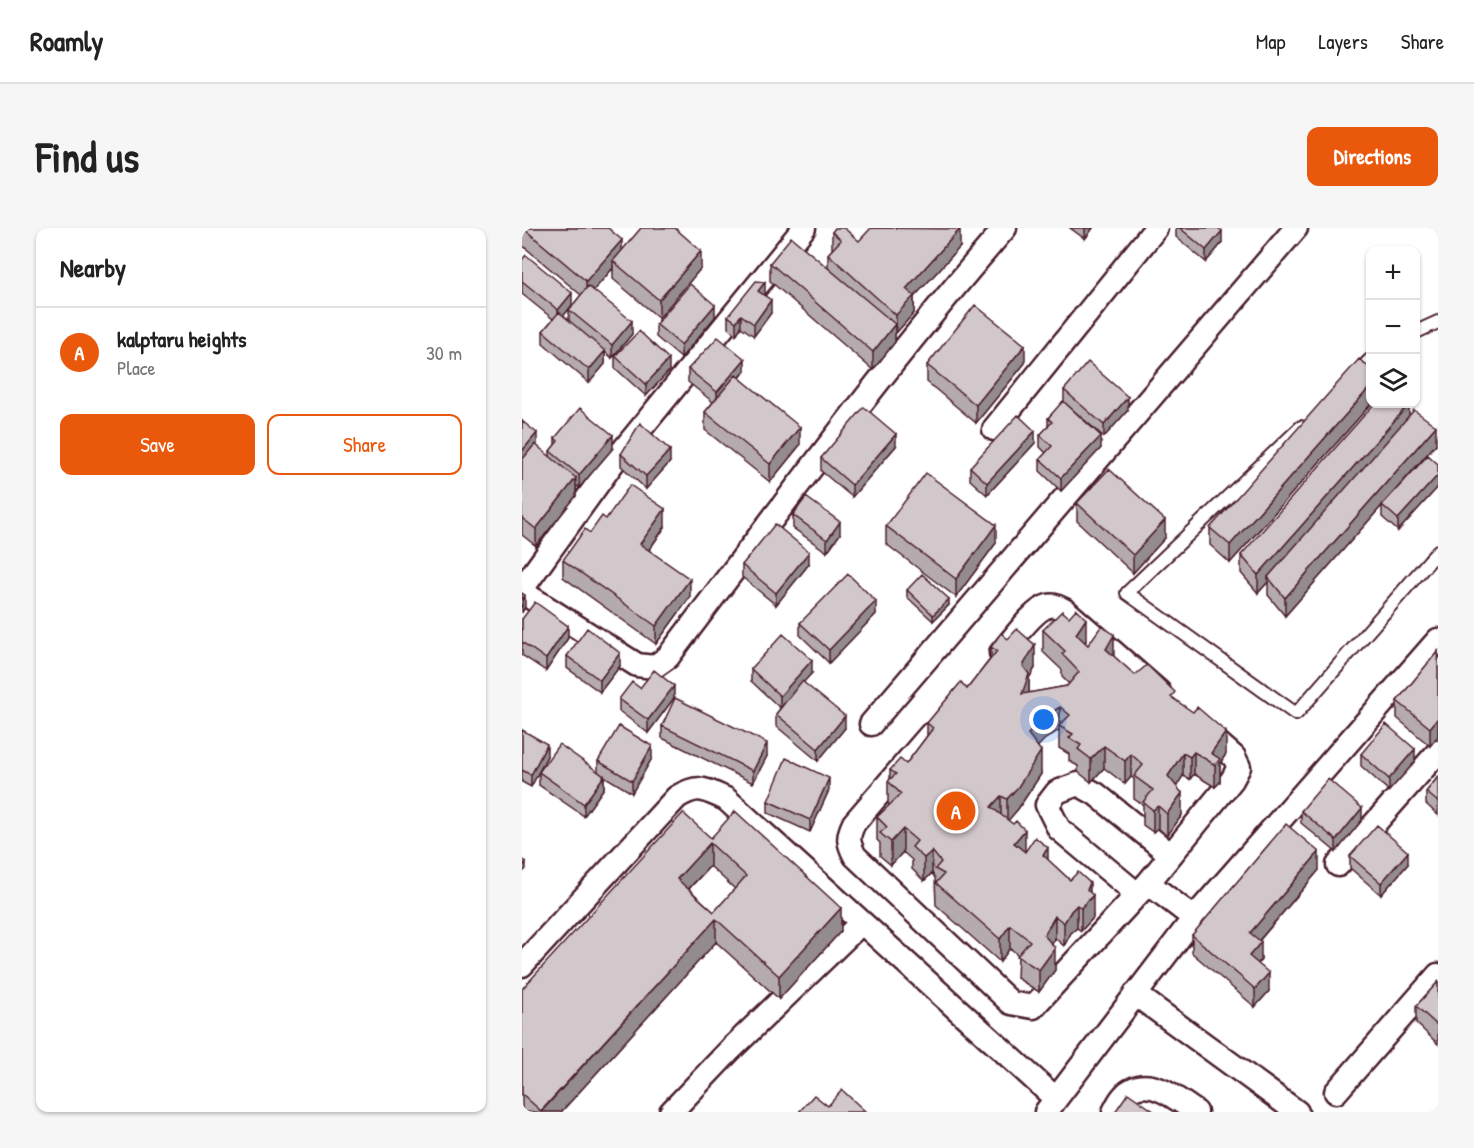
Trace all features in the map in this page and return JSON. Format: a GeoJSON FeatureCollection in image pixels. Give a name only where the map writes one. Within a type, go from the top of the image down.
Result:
{"type":"FeatureCollection","features":[{"type":"Feature","properties":{"kind":"street"},"geometry":{"type":"LineString","coordinates":[[804,228],[612,464],[522,590],[637,665],[654,667],[668,657],[915,334],[1005,228]]}},
{"type":"Feature","properties":{"kind":"street"},"geometry":{"type":"LineString","coordinates":[[994,429],[1156,228]]}},
{"type":"Feature","properties":{"kind":"street"},"geometry":{"type":"LineString","coordinates":[[870,724],[1296,228]]}},
{"type":"Feature","properties":{"kind":"street"},"geometry":{"type":"LineString","coordinates":[[990,666],[1036,613],[1047,606],[1055,605],[1066,611],[1172,703]]}},
{"type":"Feature","properties":{"kind":"street"},"geometry":{"type":"LineString","coordinates":[[522,965],[677,797],[691,789],[706,790],[726,799],[861,923],[1050,1105],[1194,918],[1438,640]]}},
{"type":"Feature","properties":{"kind":"street"},"geometry":{"type":"LineString","coordinates":[[945,718],[854,823],[848,835],[849,845],[855,856],[1011,1003],[1034,1007],[1171,855],[1232,780],[1239,767],[1234,757],[1190,718]]}},
{"type":"Feature","properties":{"kind":"street"},"geometry":{"type":"LineString","coordinates":[[1338,865],[1438,752]]}},
{"type":"Feature","properties":{"kind":"street"},"geometry":{"type":"LineString","coordinates":[[1171,855],[1096,794],[1078,784],[1057,792],[1047,805],[1059,829],[1142,888],[1194,918]]}},
{"type":"Feature","properties":{"kind":"street"},"geometry":{"type":"LineString","coordinates":[[671,1112],[731,1049],[861,923]]}},
{"type":"Feature","properties":{"kind":"street"},"geometry":{"type":"LineString","coordinates":[[1336,1092],[1438,975]]}},
{"type":"Feature","properties":{"kind":"street"},"geometry":{"type":"LineString","coordinates":[[1135,994],[1297,1112]]}},
{"type":"Feature","properties":{"kind":"street"},"geometry":{"type":"LineString","coordinates":[[1114,1112],[1131,1090],[1144,1086],[1163,1090],[1196,1112]]}},
{"type":"Feature","properties":{"kind":"lane"},"geometry":{"type":"LineString","coordinates":[[1420,330],[1438,322]]}},
{"type":"Feature","properties":{"kind":"lane"},"geometry":{"type":"LineString","coordinates":[[1345,384],[1366,365]]}},
{"type":"Feature","properties":{"kind":"lane"},"geometry":{"type":"LineString","coordinates":[[1312,416],[1127,592],[1296,714],[1438,550]]}},
{"type":"Feature","properties":{"kind":"building"},"geometry":{"type":"Polygon","coordinates":[[[523,228],[608,228],[622,240],[586,281],[523,228]]]}},
{"type":"Feature","properties":{"kind":"building"},"geometry":{"type":"Polygon","coordinates":[[[641,228],[675,228],[701,251],[659,300],[613,261],[641,228]]]}},
{"type":"Feature","properties":{"kind":"building"},"geometry":{"type":"Polygon","coordinates":[[[835,228],[844,228],[859,241],[871,228],[960,229],[906,289],[914,296],[896,315],[828,254],[841,240],[832,232],[835,228]]]}},
{"type":"Feature","properties":{"kind":"building"},"geometry":{"type":"Polygon","coordinates":[[[1180,228],[1218,228],[1222,231],[1206,250],[1180,228]]]}},
{"type":"Feature","properties":{"kind":"building"},"geometry":{"type":"Polygon","coordinates":[[[791,237],[895,324],[873,352],[770,263],[791,237]]]}},
{"type":"Feature","properties":{"kind":"building"},"geometry":{"type":"Polygon","coordinates":[[[526,255],[572,293],[558,310],[522,281],[522,260],[526,255]]]}},
{"type":"Feature","properties":{"kind":"building"},"geometry":{"type":"Polygon","coordinates":[[[756,281],[765,282],[758,291],[771,300],[754,324],[741,315],[736,322],[728,316],[756,281]]]}},
{"type":"Feature","properties":{"kind":"building"},"geometry":{"type":"Polygon","coordinates":[[[690,284],[715,305],[681,345],[656,324],[690,284]]]}},
{"type":"Feature","properties":{"kind":"building"},"geometry":{"type":"Polygon","coordinates":[[[588,286],[632,321],[612,345],[569,310],[588,286]]]}},
{"type":"Feature","properties":{"kind":"building"},"geometry":{"type":"Polygon","coordinates":[[[975,305],[1025,345],[976,405],[927,365],[975,305]]]}},
{"type":"Feature","properties":{"kind":"building"},"geometry":{"type":"Polygon","coordinates":[[[559,312],[605,351],[589,370],[543,331],[559,312]]]}},
{"type":"Feature","properties":{"kind":"building"},"geometry":{"type":"Polygon","coordinates":[[[639,331],[669,359],[646,384],[615,356],[639,331]]]}},
{"type":"Feature","properties":{"kind":"building"},"geometry":{"type":"Polygon","coordinates":[[[718,337],[745,359],[717,392],[688,369],[718,337]]]}},
{"type":"Feature","properties":{"kind":"building"},"geometry":{"type":"Polygon","coordinates":[[[1359,359],[1366,365],[1366,392],[1230,545],[1210,528],[1359,359]]]}},
{"type":"Feature","properties":{"kind":"building"},"geometry":{"type":"Polygon","coordinates":[[[1088,362],[1128,397],[1104,425],[1064,390],[1088,362]]]}},
{"type":"Feature","properties":{"kind":"building"},"geometry":{"type":"Polygon","coordinates":[[[736,375],[800,427],[770,464],[705,412],[736,375]]]}},
{"type":"Feature","properties":{"kind":"building"},"geometry":{"type":"Polygon","coordinates":[[[1063,401],[1101,436],[1061,478],[1040,459],[1052,446],[1040,435],[1052,422],[1048,418],[1063,401]]]}},
{"type":"Feature","properties":{"kind":"building"},"geometry":{"type":"Polygon","coordinates":[[[864,407],[896,434],[852,485],[821,458],[864,407]]]}},
{"type":"Feature","properties":{"kind":"building"},"geometry":{"type":"Polygon","coordinates":[[[580,408],[613,435],[579,475],[550,451],[558,441],[555,438],[580,408]]]}},
{"type":"Feature","properties":{"kind":"building"},"geometry":{"type":"Polygon","coordinates":[[[1370,408],[1405,408],[1258,575],[1241,555],[1370,408]]]}},
{"type":"Feature","properties":{"kind":"building"},"geometry":{"type":"Polygon","coordinates":[[[1414,410],[1436,426],[1285,598],[1268,577],[1414,410]]]}},
{"type":"Feature","properties":{"kind":"building"},"geometry":{"type":"Polygon","coordinates":[[[1018,415],[1035,431],[987,483],[970,467],[1018,415]]]}},
{"type":"Feature","properties":{"kind":"building"},"geometry":{"type":"Polygon","coordinates":[[[522,421],[537,433],[522,451],[522,421]]]}},
{"type":"Feature","properties":{"kind":"building"},"geometry":{"type":"Polygon","coordinates":[[[640,423],[670,450],[646,476],[621,454],[640,423]]]}},
{"type":"Feature","properties":{"kind":"building"},"geometry":{"type":"Polygon","coordinates":[[[535,444],[576,478],[536,529],[522,518],[522,460],[535,444]]]}},
{"type":"Feature","properties":{"kind":"building"},"geometry":{"type":"Polygon","coordinates":[[[1428,455],[1438,464],[1438,475],[1398,519],[1382,505],[1428,455]]]}},
{"type":"Feature","properties":{"kind":"building"},"geometry":{"type":"Polygon","coordinates":[[[1109,469],[1165,520],[1133,555],[1077,503],[1109,469]]]}},
{"type":"Feature","properties":{"kind":"building"},"geometry":{"type":"Polygon","coordinates":[[[926,473],[996,525],[956,579],[886,526],[926,473]]]}},
{"type":"Feature","properties":{"kind":"building"},"geometry":{"type":"Polygon","coordinates":[[[630,485],[665,509],[640,544],[690,579],[656,626],[563,560],[585,529],[590,533],[602,516],[606,519],[630,485]]]}},
{"type":"Feature","properties":{"kind":"building"},"geometry":{"type":"Polygon","coordinates":[[[806,497],[840,522],[827,540],[793,515],[806,497]]]}},
{"type":"Feature","properties":{"kind":"building"},"geometry":{"type":"Polygon","coordinates":[[[775,524],[809,552],[776,593],[742,565],[775,524]]]}},
{"type":"Feature","properties":{"kind":"building"},"geometry":{"type":"Polygon","coordinates":[[[848,574],[876,601],[829,650],[800,623],[848,574]]]}},
{"type":"Feature","properties":{"kind":"building"},"geometry":{"type":"Polygon","coordinates":[[[922,574],[949,599],[933,615],[907,590],[922,574]]]}},
{"type":"Feature","properties":{"kind":"building"},"geometry":{"type":"Polygon","coordinates":[[[535,602],[568,626],[546,659],[522,642],[522,619],[535,602]]]}},
{"type":"Feature","properties":{"kind":"building"},"geometry":{"type":"Polygon","coordinates":[[[1076,609],[1086,619],[1076,634],[1088,645],[1102,625],[1114,635],[1106,649],[1135,675],[1147,665],[1175,692],[1171,697],[1193,712],[1197,707],[1226,732],[1211,753],[1220,759],[1215,765],[1194,752],[1190,757],[1183,753],[1168,776],[1182,793],[1167,814],[1158,806],[1153,810],[1143,802],[1153,790],[1134,776],[1143,765],[1131,754],[1125,761],[1104,746],[1091,759],[1078,749],[1081,745],[1069,738],[1073,734],[1059,726],[1070,715],[1060,707],[1044,717],[1028,734],[1041,751],[1018,787],[1007,799],[1001,796],[991,807],[1013,824],[1016,821],[1025,830],[1014,843],[1025,852],[1035,837],[1048,848],[1043,855],[1070,880],[1078,872],[1090,883],[1087,890],[1093,895],[1081,908],[1077,905],[1064,923],[1055,916],[1044,935],[1055,948],[1039,970],[1017,956],[1030,941],[1010,925],[1000,939],[936,883],[944,874],[935,869],[941,862],[932,851],[924,858],[912,847],[917,841],[903,829],[891,842],[880,833],[887,827],[877,817],[901,794],[888,781],[896,774],[890,770],[900,759],[906,764],[933,728],[927,723],[961,682],[967,689],[997,651],[991,647],[1001,633],[1008,639],[1017,629],[1035,645],[1023,666],[1029,674],[1022,694],[1067,686],[1079,672],[1062,654],[1065,651],[1043,630],[1062,611],[1069,617],[1076,609]]]}},
{"type":"Feature","properties":{"kind":"building"},"geometry":{"type":"Polygon","coordinates":[[[587,628],[620,653],[600,680],[567,656],[587,628]]]}},
{"type":"Feature","properties":{"kind":"building"},"geometry":{"type":"Polygon","coordinates":[[[783,634],[812,660],[780,696],[751,669],[783,634]]]}},
{"type":"Feature","properties":{"kind":"building"},"geometry":{"type":"Polygon","coordinates":[[[1438,651],[1438,718],[1430,728],[1397,701],[1438,651]]]}},
{"type":"Feature","properties":{"kind":"building"},"geometry":{"type":"Polygon","coordinates":[[[654,670],[674,686],[648,720],[619,699],[632,682],[640,688],[654,670]]]}},
{"type":"Feature","properties":{"kind":"building"},"geometry":{"type":"Polygon","coordinates":[[[802,681],[845,716],[818,749],[776,714],[802,681]]]}},
{"type":"Feature","properties":{"kind":"building"},"geometry":{"type":"Polygon","coordinates":[[[675,698],[767,743],[753,771],[662,726],[675,698]]]}},
{"type":"Feature","properties":{"kind":"building"},"geometry":{"type":"Polygon","coordinates":[[[1386,724],[1415,749],[1389,779],[1361,754],[1386,724]]]}},
{"type":"Feature","properties":{"kind":"building"},"geometry":{"type":"Polygon","coordinates":[[[619,726],[652,746],[632,781],[598,761],[619,726]]]}},
{"type":"Feature","properties":{"kind":"building"},"geometry":{"type":"Polygon","coordinates":[[[522,730],[547,744],[531,775],[522,770],[522,730]]]}},
{"type":"Feature","properties":{"kind":"building"},"geometry":{"type":"Polygon","coordinates":[[[559,744],[604,776],[584,804],[539,772],[559,744]]]}},
{"type":"Feature","properties":{"kind":"building"},"geometry":{"type":"Polygon","coordinates":[[[786,758],[829,778],[810,820],[768,801],[786,758]]]}},
{"type":"Feature","properties":{"kind":"building"},"geometry":{"type":"Polygon","coordinates":[[[1438,777],[1438,802],[1426,792],[1438,777]]]}},
{"type":"Feature","properties":{"kind":"building"},"geometry":{"type":"Polygon","coordinates":[[[1328,779],[1362,808],[1336,840],[1301,811],[1328,779]]]}},
{"type":"Feature","properties":{"kind":"building"},"geometry":{"type":"Polygon","coordinates":[[[735,811],[841,908],[779,976],[716,919],[541,1111],[522,1094],[522,989],[683,813],[711,838],[735,811]],[[710,843],[677,879],[714,912],[746,876],[710,843]]]}},
{"type":"Feature","properties":{"kind":"building"},"geometry":{"type":"Polygon","coordinates":[[[1286,824],[1319,852],[1250,933],[1261,942],[1249,956],[1269,973],[1255,989],[1192,935],[1286,824]]]}},
{"type":"Feature","properties":{"kind":"building"},"geometry":{"type":"Polygon","coordinates":[[[1377,825],[1408,852],[1381,883],[1350,856],[1377,825]]]}},
{"type":"Feature","properties":{"kind":"building"},"geometry":{"type":"Polygon","coordinates":[[[1438,982],[1438,1026],[1416,1006],[1438,982]]]}},
{"type":"Feature","properties":{"kind":"building"},"geometry":{"type":"Polygon","coordinates":[[[842,1090],[866,1112],[799,1112],[814,1095],[828,1106],[842,1090]]]}},
{"type":"Feature","properties":{"kind":"building"},"geometry":{"type":"Polygon","coordinates":[[[1128,1093],[1155,1112],[1115,1112],[1128,1093]]]}},
{"type":"Feature","properties":{"kind":"place","name":"kalptaru heights"},"geometry":{"type":"Point","coordinates":[956,811]}}]}
